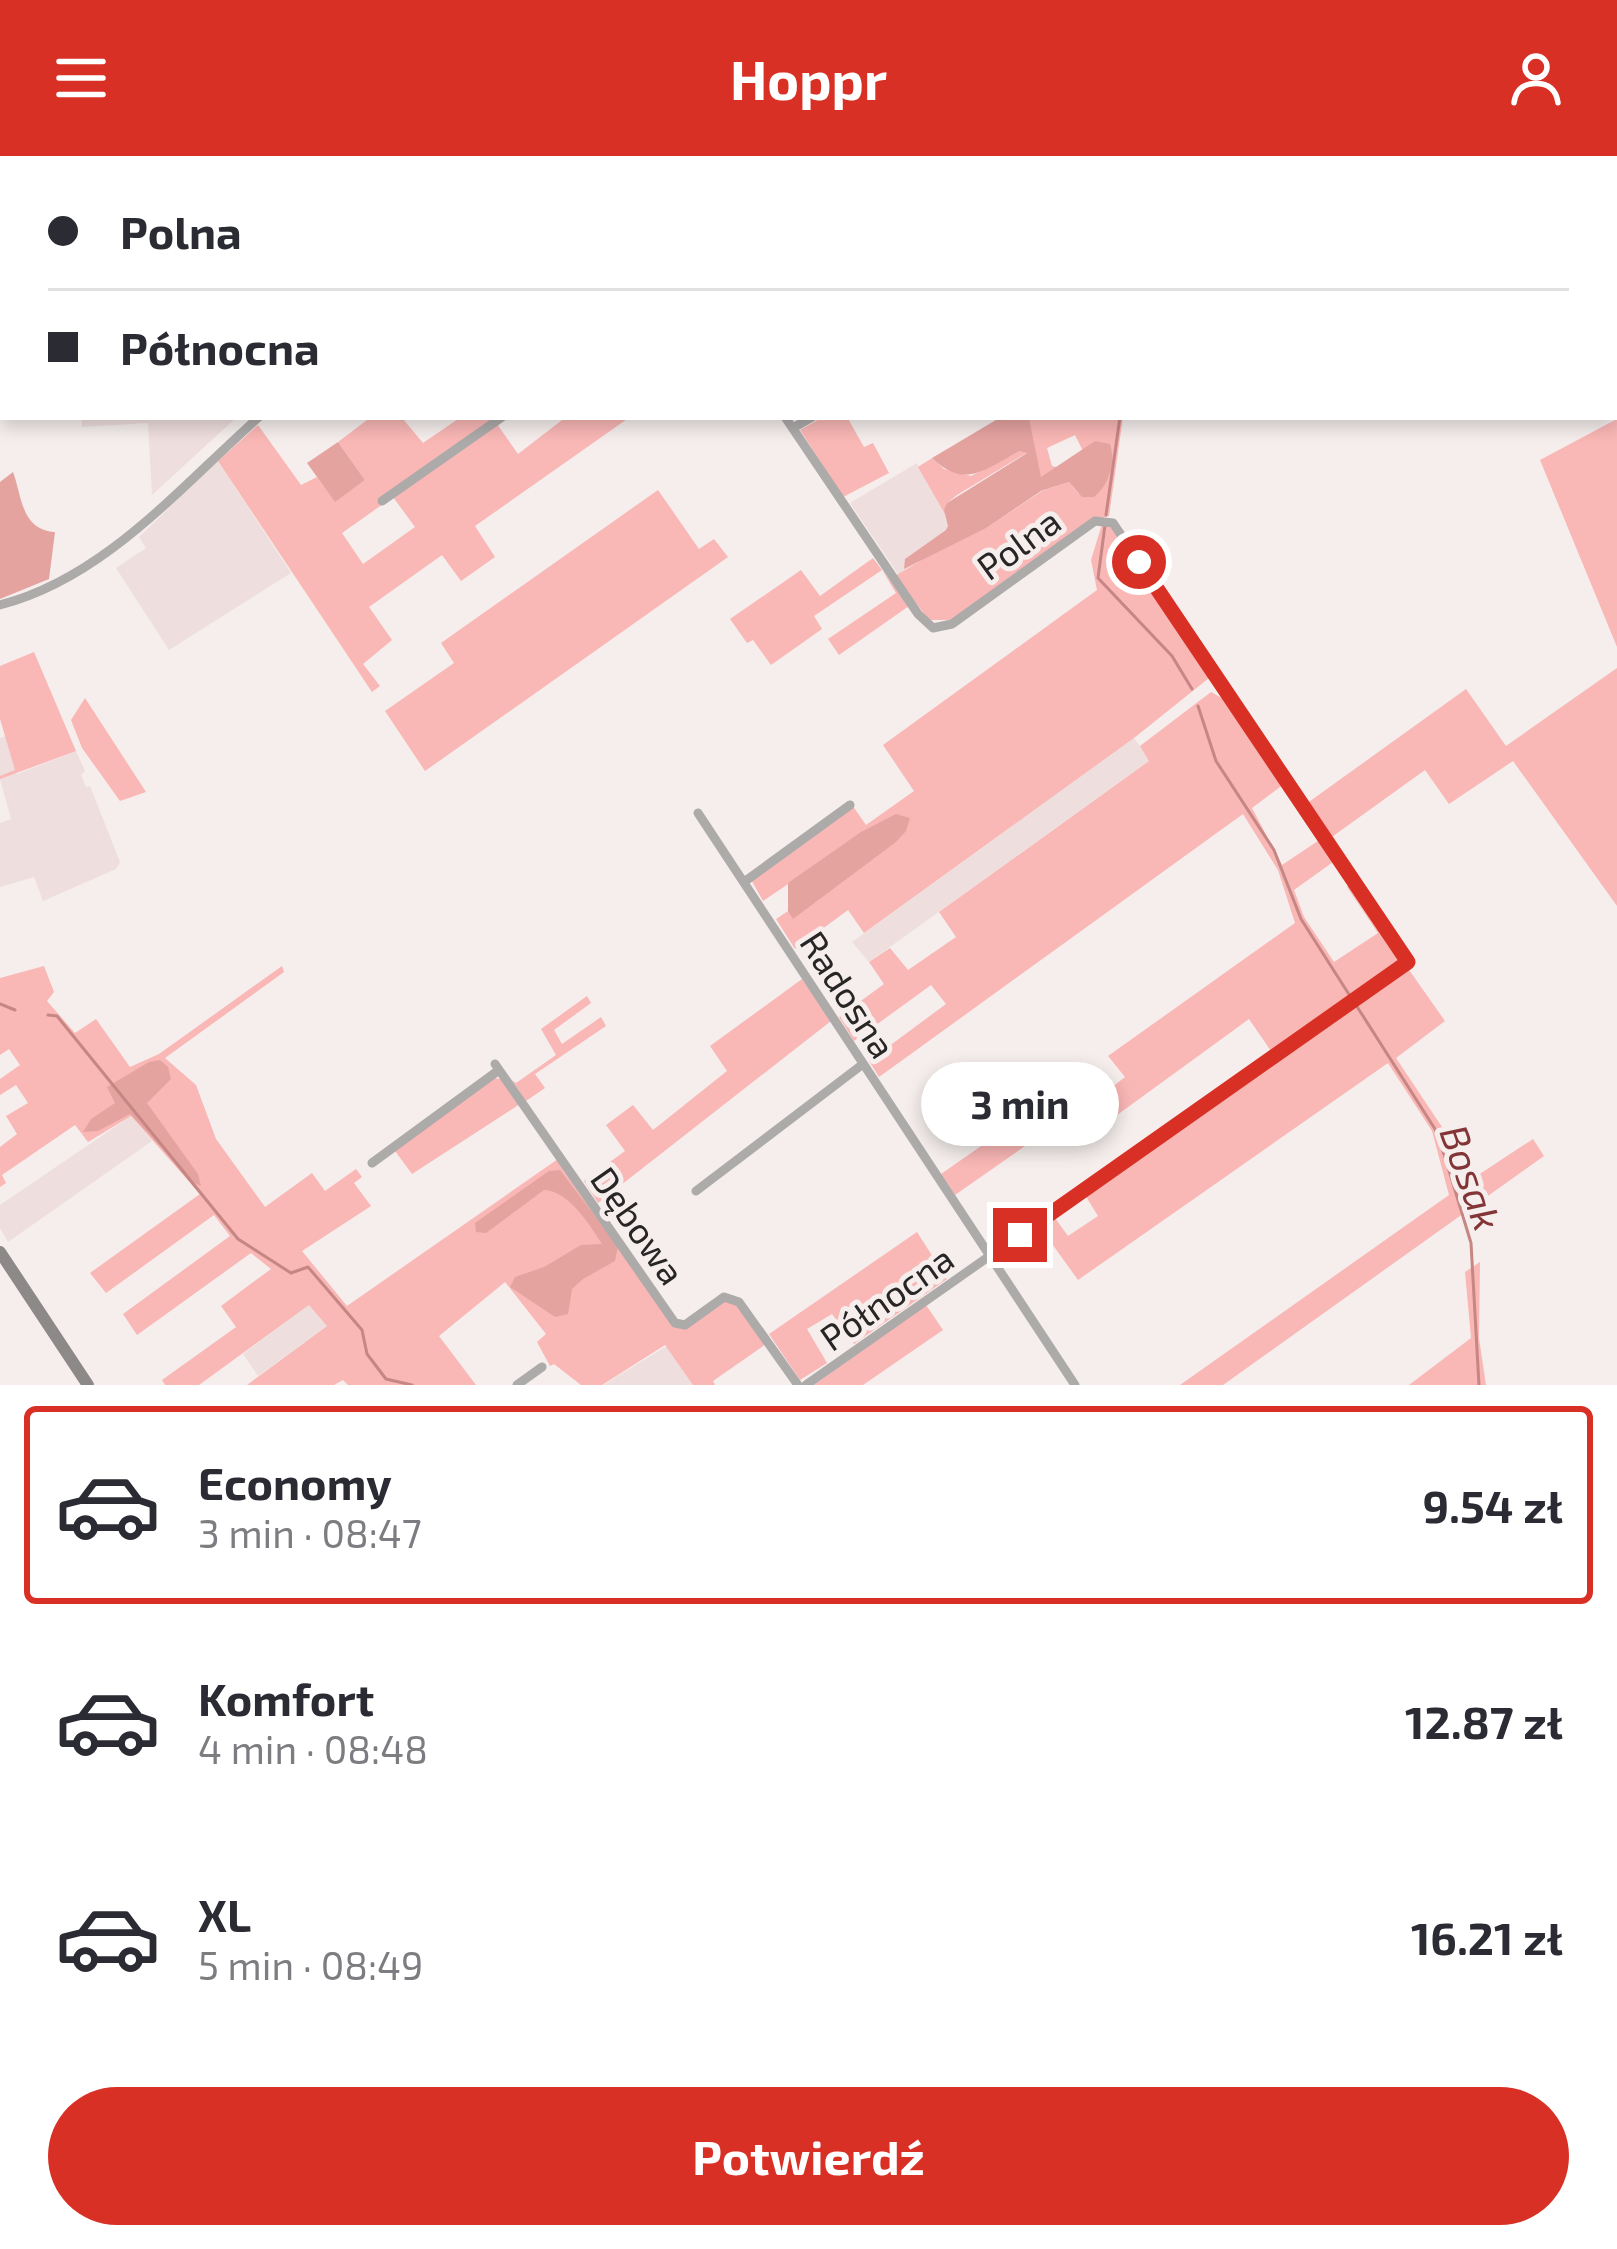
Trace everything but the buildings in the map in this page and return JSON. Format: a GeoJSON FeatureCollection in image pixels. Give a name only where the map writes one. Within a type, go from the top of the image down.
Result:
{"type":"FeatureCollection","features":[{"type":"Feature","properties":{"kind":"main road"},"geometry":{"type":"LineString","coordinates":[[0,1252],[88,1385]]}},
{"type":"Feature","properties":{"kind":"street"},"geometry":{"type":"LineString","coordinates":[[0,604],[56,582],[112,549],[256,420]]}},
{"type":"Feature","properties":{"kind":"street"},"geometry":{"type":"LineString","coordinates":[[382,501],[498,420]]}},
{"type":"Feature","properties":{"kind":"street"},"geometry":{"type":"LineString","coordinates":[[787,420],[793,428],[807,420]]}},
{"type":"Feature","properties":{"kind":"street","name":"Polna"},"geometry":{"type":"LineString","coordinates":[[793,428],[918,614],[933,628],[952,623],[1095,521],[1112,523],[1408,962]]}},
{"type":"Feature","properties":{"kind":"street"},"geometry":{"type":"LineString","coordinates":[[744,882],[850,806]]}},
{"type":"Feature","properties":{"kind":"street","name":"Radosna"},"geometry":{"type":"LineString","coordinates":[[698,813],[1075,1385]]}},
{"type":"Feature","properties":{"kind":"street","name":"Północna"},"geometry":{"type":"LineString","coordinates":[[802,1385],[1408,962]]}},
{"type":"Feature","properties":{"kind":"street"},"geometry":{"type":"LineString","coordinates":[[696,1191],[862,1064]]}},
{"type":"Feature","properties":{"kind":"street","name":"Dębowa"},"geometry":{"type":"LineString","coordinates":[[372,1163],[497,1067],[675,1323],[685,1325],[724,1297],[739,1302],[802,1385]]}},
{"type":"Feature","properties":{"kind":"street"},"geometry":{"type":"LineString","coordinates":[[518,1385],[542,1367]]}},
{"type":"Feature","properties":{"kind":"shaded area"},"geometry":{"type":"Polygon","coordinates":[[[82,420],[234,420],[152,495],[148,423],[82,427],[82,420]]]}},
{"type":"Feature","properties":{"kind":"shaded area"},"geometry":{"type":"Polygon","coordinates":[[[367,420],[404,420],[423,443],[457,420],[498,420],[518,454],[562,420],[626,420],[475,526],[495,557],[461,581],[442,555],[369,607],[392,640],[363,664],[380,686],[372,692],[218,461],[258,425],[301,485],[317,477],[335,501],[365,480],[338,442],[367,420]],[[393,497],[342,533],[363,564],[415,527],[393,497]]]}},
{"type":"Feature","properties":{"kind":"shaded area"},"geometry":{"type":"Polygon","coordinates":[[[818,420],[849,420],[864,447],[873,443],[889,473],[843,497],[800,430],[818,420]]]}},
{"type":"Feature","properties":{"kind":"shaded area"},"geometry":{"type":"Polygon","coordinates":[[[996,420],[1030,420],[1041,477],[1095,441],[1110,444],[1112,466],[1094,497],[1082,497],[1069,482],[1041,491],[988,527],[904,569],[905,559],[946,530],[947,503],[1027,453],[1020,451],[965,475],[932,458],[996,420]]]}},
{"type":"Feature","properties":{"kind":"shaded area"},"geometry":{"type":"Polygon","coordinates":[[[1030,420],[1123,420],[1109,516],[1092,520],[951,620],[929,620],[895,576],[958,538],[988,527],[1042,491],[1069,482],[1079,494],[1095,441],[1083,451],[1075,435],[1047,448],[1052,466],[1061,468],[1041,479],[1030,420]]]}},
{"type":"Feature","properties":{"kind":"shaded area"},"geometry":{"type":"Polygon","coordinates":[[[1617,420],[1617,647],[1540,460],[1617,420]]]}},
{"type":"Feature","properties":{"kind":"shaded area"},"geometry":{"type":"Polygon","coordinates":[[[338,442],[365,480],[335,502],[307,463],[338,442]]]}},
{"type":"Feature","properties":{"kind":"shaded area"},"geometry":{"type":"Polygon","coordinates":[[[1020,451],[1028,452],[957,495],[947,503],[945,514],[918,467],[932,458],[944,469],[971,476],[1020,451]]]}},
{"type":"Feature","properties":{"kind":"shaded area"},"geometry":{"type":"Polygon","coordinates":[[[218,461],[291,573],[169,650],[116,568],[146,548],[139,537],[218,461]]]}},
{"type":"Feature","properties":{"kind":"shaded area"},"geometry":{"type":"Polygon","coordinates":[[[917,463],[958,537],[898,574],[850,503],[917,463]]]}},
{"type":"Feature","properties":{"kind":"shaded area"},"geometry":{"type":"Polygon","coordinates":[[[13,472],[29,518],[55,532],[49,579],[0,599],[0,482],[13,472]]]}},
{"type":"Feature","properties":{"kind":"shaded area"},"geometry":{"type":"Polygon","coordinates":[[[658,490],[699,549],[714,539],[728,557],[425,771],[385,711],[454,663],[441,643],[658,490]]]}},
{"type":"Feature","properties":{"kind":"shaded area"},"geometry":{"type":"Polygon","coordinates":[[[1102,524],[1113,528],[1209,678],[1134,738],[864,933],[848,910],[795,949],[776,919],[814,894],[803,874],[763,901],[749,876],[850,802],[866,825],[914,791],[883,745],[1097,590],[1091,560],[1102,524]]]}},
{"type":"Feature","properties":{"kind":"shaded area"},"geometry":{"type":"Polygon","coordinates":[[[873,558],[882,570],[814,616],[822,629],[771,665],[730,619],[801,570],[820,596],[873,558]]]}},
{"type":"Feature","properties":{"kind":"shaded area"},"geometry":{"type":"Polygon","coordinates":[[[882,570],[909,606],[839,655],[828,639],[896,593],[882,570]]]}},
{"type":"Feature","properties":{"kind":"shaded area"},"geometry":{"type":"Polygon","coordinates":[[[34,652],[76,751],[0,779],[15,770],[0,719],[0,666],[34,652]]]}},
{"type":"Feature","properties":{"kind":"shaded area"},"geometry":{"type":"Polygon","coordinates":[[[1617,668],[1617,906],[1513,761],[1449,804],[1425,770],[1329,839],[1306,804],[1466,689],[1506,746],[1617,668]]]}},
{"type":"Feature","properties":{"kind":"shaded area"},"geometry":{"type":"Polygon","coordinates":[[[1211,692],[1229,702],[1284,784],[1252,808],[1282,865],[1318,841],[1333,862],[1294,890],[1304,917],[1334,962],[1378,933],[1347,887],[1351,884],[1401,963],[1273,1054],[1249,1019],[1080,1142],[1066,1123],[1125,1077],[1108,1056],[1295,923],[1278,870],[1243,814],[879,1077],[869,1061],[946,1004],[931,985],[854,1041],[839,1017],[884,984],[869,962],[890,948],[908,970],[956,937],[939,912],[1149,761],[1140,746],[1211,692]]]}},
{"type":"Feature","properties":{"kind":"shaded area"},"geometry":{"type":"Polygon","coordinates":[[[85,698],[146,792],[120,801],[82,748],[71,720],[85,698]]]}},
{"type":"Feature","properties":{"kind":"shaded area"},"geometry":{"type":"Polygon","coordinates":[[[7,736],[17,774],[76,751],[85,771],[81,775],[86,787],[90,786],[120,862],[116,869],[43,901],[34,877],[0,887],[0,823],[11,819],[0,779],[0,738],[7,736]]]}},
{"type":"Feature","properties":{"kind":"shaded area"},"geometry":{"type":"Polygon","coordinates":[[[1134,738],[1150,760],[869,962],[852,942],[1134,738]]]}},
{"type":"Feature","properties":{"kind":"shaded area"},"geometry":{"type":"Polygon","coordinates":[[[896,814],[910,818],[896,842],[793,919],[788,911],[788,883],[861,832],[896,814]]]}},
{"type":"Feature","properties":{"kind":"shaded area"},"geometry":{"type":"Polygon","coordinates":[[[44,966],[54,992],[47,1001],[75,1033],[96,1019],[130,1067],[159,1054],[282,966],[284,972],[165,1058],[196,1085],[216,1139],[265,1207],[312,1173],[325,1191],[356,1169],[362,1177],[354,1183],[371,1206],[302,1251],[347,1306],[558,1159],[679,1328],[726,1301],[739,1306],[766,1344],[713,1381],[715,1385],[693,1385],[665,1345],[602,1385],[581,1385],[554,1364],[550,1366],[537,1342],[546,1334],[505,1282],[439,1336],[476,1385],[348,1385],[343,1380],[334,1385],[247,1385],[327,1326],[309,1305],[199,1385],[165,1385],[162,1380],[236,1327],[221,1306],[271,1269],[251,1253],[137,1335],[123,1314],[230,1236],[214,1215],[106,1293],[90,1273],[200,1194],[131,1116],[88,1142],[75,1125],[2,1175],[6,1183],[0,1187],[0,1147],[17,1134],[6,1116],[28,1103],[16,1085],[0,1095],[0,1079],[20,1065],[9,1049],[0,1055],[0,978],[44,966]]]}},
{"type":"Feature","properties":{"kind":"shaded area"},"geometry":{"type":"Polygon","coordinates":[[[1407,967],[1445,1021],[1396,1058],[1444,1130],[1460,1187],[1533,1139],[1544,1156],[1223,1385],[1180,1385],[1449,1195],[1432,1131],[1388,1063],[1078,1280],[1040,1227],[1055,1218],[1068,1236],[1098,1216],[1085,1195],[1407,967]]]}},
{"type":"Feature","properties":{"kind":"shaded area"},"geometry":{"type":"Polygon","coordinates":[[[802,979],[831,1021],[598,1203],[584,1181],[625,1151],[606,1125],[633,1105],[653,1130],[727,1071],[710,1046],[802,979]]]}},
{"type":"Feature","properties":{"kind":"shaded area"},"geometry":{"type":"Polygon","coordinates":[[[587,996],[591,1003],[554,1030],[562,1044],[601,1017],[606,1026],[535,1074],[545,1088],[526,1101],[512,1080],[516,1083],[556,1055],[541,1029],[587,996]]]}},
{"type":"Feature","properties":{"kind":"shaded area"},"geometry":{"type":"Polygon","coordinates":[[[160,1060],[171,1079],[147,1103],[198,1174],[201,1186],[130,1114],[98,1131],[83,1132],[91,1119],[115,1103],[107,1087],[160,1060]]]}},
{"type":"Feature","properties":{"kind":"shaded area"},"geometry":{"type":"Polygon","coordinates":[[[494,1078],[501,1079],[520,1104],[412,1174],[395,1151],[494,1078]]]}},
{"type":"Feature","properties":{"kind":"shaded area"},"geometry":{"type":"Polygon","coordinates":[[[131,1116],[152,1141],[8,1242],[0,1228],[0,1205],[131,1116]]]}},
{"type":"Feature","properties":{"kind":"shaded area"},"geometry":{"type":"Polygon","coordinates":[[[1024,1116],[1038,1137],[955,1195],[941,1174],[1024,1116]]]}},
{"type":"Feature","properties":{"kind":"shaded area"},"geometry":{"type":"Polygon","coordinates":[[[560,1170],[618,1246],[615,1261],[572,1289],[568,1314],[555,1317],[510,1287],[515,1277],[544,1267],[581,1245],[602,1244],[577,1210],[562,1196],[544,1190],[486,1233],[476,1232],[475,1223],[549,1171],[560,1170]]]}},
{"type":"Feature","properties":{"kind":"shaded area"},"geometry":{"type":"Polygon","coordinates":[[[917,1232],[947,1279],[854,1344],[832,1314],[807,1329],[827,1363],[800,1380],[769,1334],[917,1232]]]}},
{"type":"Feature","properties":{"kind":"shaded area"},"geometry":{"type":"Polygon","coordinates":[[[1480,1262],[1479,1338],[1486,1385],[1409,1385],[1471,1338],[1465,1272],[1480,1262]]]}},
{"type":"Feature","properties":{"kind":"shaded area"},"geometry":{"type":"Polygon","coordinates":[[[309,1305],[328,1325],[258,1376],[243,1354],[309,1305]]]}},
{"type":"Feature","properties":{"kind":"shaded area"},"geometry":{"type":"Polygon","coordinates":[[[926,1305],[943,1330],[863,1385],[814,1385],[926,1305]]]}},
{"type":"Feature","properties":{"kind":"shaded area"},"geometry":{"type":"Polygon","coordinates":[[[667,1346],[694,1385],[603,1385],[667,1346]]]}},
{"type":"Feature","properties":{"kind":"waterway","name":"Bosak"},"geometry":{"type":"LineString","coordinates":[[1106,515],[1120,420]]}},
{"type":"Feature","properties":{"kind":"waterway","name":"Bosak"},"geometry":{"type":"LineString","coordinates":[[1105,525],[1098,578],[1172,656],[1192,689]]}},
{"type":"Feature","properties":{"kind":"waterway","name":"Bosak"},"geometry":{"type":"LineString","coordinates":[[1198,706],[1216,761],[1274,850],[1301,919],[1350,996]]}},
{"type":"Feature","properties":{"kind":"waterway"},"geometry":{"type":"LineString","coordinates":[[0,1004],[15,1010]]}},
{"type":"Feature","properties":{"kind":"waterway","name":"Bosak"},"geometry":{"type":"LineString","coordinates":[[1356,1005],[1435,1129],[1445,1157],[1471,1243],[1479,1385]]}},
{"type":"Feature","properties":{"kind":"waterway"},"geometry":{"type":"LineString","coordinates":[[48,1015],[57,1016],[238,1239],[291,1273],[308,1267],[362,1330],[367,1354],[386,1379],[412,1385]]}},
{"type":"Feature","properties":{"kind":"route"},"geometry":{"type":"LineString","coordinates":[[1020,1235],[1408,962],[1139,562]]}}]}
